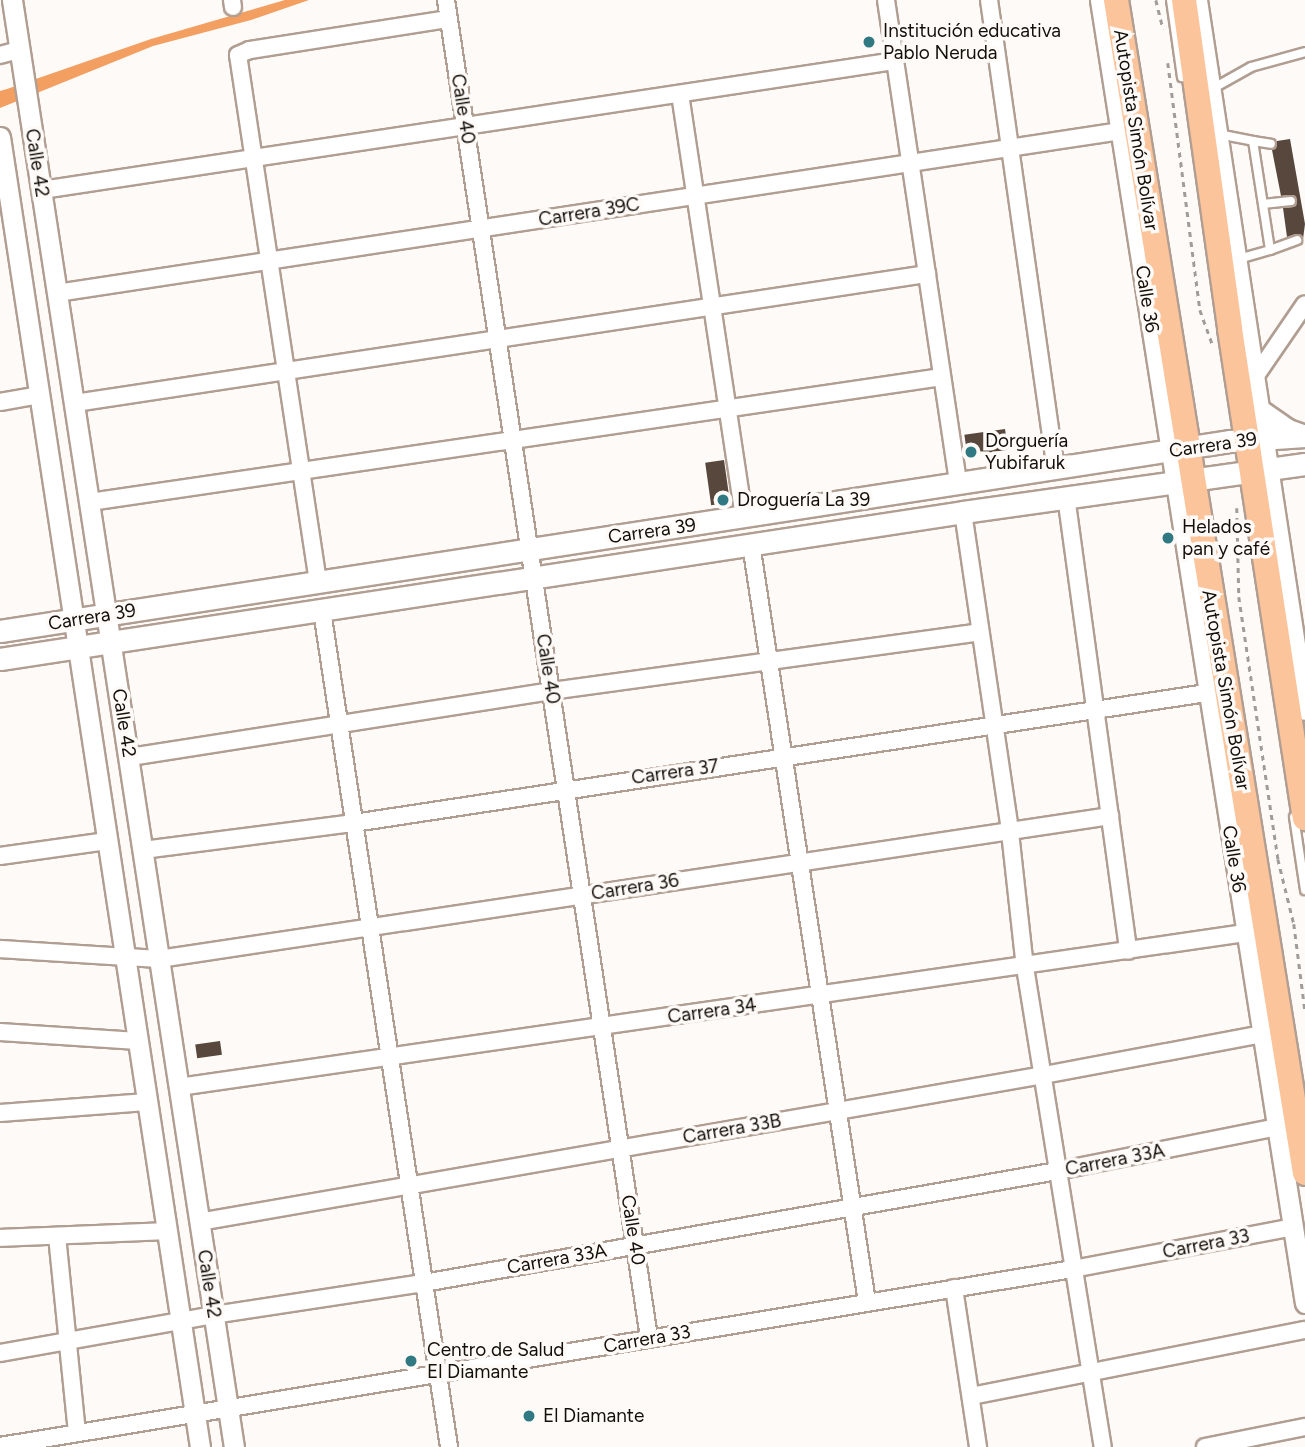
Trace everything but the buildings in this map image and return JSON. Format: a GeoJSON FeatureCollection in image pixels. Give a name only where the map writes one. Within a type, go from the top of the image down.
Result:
{"type":"FeatureCollection","features":[{"type":"Feature","properties":{"kind":"highway","name":"Autopista Simón Bolívar"},"geometry":{"type":"LineString","coordinates":[[1116,0],[1162,343],[1189,478],[1203,601],[1305,1172]]}},
{"type":"Feature","properties":{"kind":"highway"},"geometry":{"type":"LineString","coordinates":[[1187,1],[1247,384],[1248,471],[1305,818]]}},
{"type":"Feature","properties":{"kind":"main road","name":"Carrera 39"},"geometry":{"type":"LineString","coordinates":[[0,631],[1184,448],[1305,435]]}},
{"type":"Feature","properties":{"kind":"main road","name":"Carrera 39"},"geometry":{"type":"LineString","coordinates":[[0,659],[1066,496],[1305,464]]}},
{"type":"Feature","properties":{"kind":"street","name":"Calle 42"},"geometry":{"type":"LineString","coordinates":[[12,0],[234,1447]]}},
{"type":"Feature","properties":{"kind":"street","name":"Calle 40"},"geometry":{"type":"LineString","coordinates":[[446,0],[649,1338]]}},
{"type":"Feature","properties":{"kind":"street"},"geometry":{"type":"LineString","coordinates":[[886,0],[958,483]]}},
{"type":"Feature","properties":{"kind":"street"},"geometry":{"type":"LineString","coordinates":[[989,0],[1056,468]]}},
{"type":"Feature","properties":{"kind":"street","name":"Calle 36"},"geometry":{"type":"LineString","coordinates":[[1100,0],[1121,131],[1162,343]]}},
{"type":"Feature","properties":{"kind":"street"},"geometry":{"type":"LineString","coordinates":[[1187,1],[1212,89],[1236,260],[1247,384],[1259,410],[1288,429],[1305,435]]}},
{"type":"Feature","properties":{"kind":"street"},"geometry":{"type":"LineString","coordinates":[[318,582],[238,55],[250,50],[449,19]]}},
{"type":"Feature","properties":{"kind":"street"},"geometry":{"type":"LineString","coordinates":[[0,55],[19,50]]}},
{"type":"Feature","properties":{"kind":"street"},"geometry":{"type":"LineString","coordinates":[[42,190],[895,61]]}},
{"type":"Feature","properties":{"kind":"street"},"geometry":{"type":"LineString","coordinates":[[680,94],[744,517]]}},
{"type":"Feature","properties":{"kind":"street","name":"Carrera 39C"},"geometry":{"type":"LineString","coordinates":[[57,293],[1121,131]]}},
{"type":"Feature","properties":{"kind":"street","name":"Calle 42"},"geometry":{"type":"LineString","coordinates":[[0,140],[200,1447]]}},
{"type":"Feature","properties":{"kind":"street"},"geometry":{"type":"LineString","coordinates":[[75,403],[927,274]]}},
{"type":"Feature","properties":{"kind":"street"},"geometry":{"type":"LineString","coordinates":[[1247,384],[1305,304]]}},
{"type":"Feature","properties":{"kind":"street"},"geometry":{"type":"LineString","coordinates":[[90,502],[942,377]]}},
{"type":"Feature","properties":{"kind":"street"},"geometry":{"type":"LineString","coordinates":[[0,402],[40,395]]}},
{"type":"Feature","properties":{"kind":"street"},"geometry":{"type":"LineString","coordinates":[[1249,440],[1259,410]]}},
{"type":"Feature","properties":{"kind":"street"},"geometry":{"type":"LineString","coordinates":[[1248,471],[1305,710]]}},
{"type":"Feature","properties":{"kind":"street"},"geometry":{"type":"LineString","coordinates":[[1066,496],[1128,951]]}},
{"type":"Feature","properties":{"kind":"street"},"geometry":{"type":"LineString","coordinates":[[962,512],[1010,832],[1025,967],[1102,1447]]}},
{"type":"Feature","properties":{"kind":"street"},"geometry":{"type":"LineString","coordinates":[[751,544],[867,1302]]}},
{"type":"Feature","properties":{"kind":"street","name":"Calle 36"},"geometry":{"type":"LineString","coordinates":[[1203,601],[1207,693],[1305,1303]]}},
{"type":"Feature","properties":{"kind":"street"},"geometry":{"type":"LineString","coordinates":[[322,611],[449,1447]]}},
{"type":"Feature","properties":{"kind":"street"},"geometry":{"type":"LineString","coordinates":[[130,757],[551,691],[979,632]]}},
{"type":"Feature","properties":{"kind":"street","name":"Carrera 37"},"geometry":{"type":"LineString","coordinates":[[143,850],[354,822],[566,788],[1096,712],[1207,693]]}},
{"type":"Feature","properties":{"kind":"street","name":"Carrera 36"},"geometry":{"type":"LineString","coordinates":[[0,949],[159,959],[1110,816]]}},
{"type":"Feature","properties":{"kind":"street"},"geometry":{"type":"LineString","coordinates":[[0,856],[107,841]]}},
{"type":"Feature","properties":{"kind":"street","name":"Carrera 34"},"geometry":{"type":"LineString","coordinates":[[179,1087],[1025,967],[1245,933]]}},
{"type":"Feature","properties":{"kind":"street"},"geometry":{"type":"LineString","coordinates":[[0,1032],[138,1041]]}},
{"type":"Feature","properties":{"kind":"street","name":"Carrera 33B"},"geometry":{"type":"LineString","coordinates":[[199,1222],[1044,1075],[1263,1034]]}},
{"type":"Feature","properties":{"kind":"street"},"geometry":{"type":"LineString","coordinates":[[0,1113],[147,1102]]}},
{"type":"Feature","properties":{"kind":"street","name":"Carrera 33A"},"geometry":{"type":"LineString","coordinates":[[0,1353],[214,1315],[424,1283],[1057,1171],[1278,1127]]}},
{"type":"Feature","properties":{"kind":"street","name":"Carrera 33"},"geometry":{"type":"LineString","coordinates":[[0,1446],[44,1443],[77,1433],[195,1413],[1073,1269],[1293,1227]]}},
{"type":"Feature","properties":{"kind":"street"},"geometry":{"type":"LineString","coordinates":[[0,1238],[167,1231]]}},
{"type":"Feature","properties":{"kind":"street"},"geometry":{"type":"LineString","coordinates":[[57,1236],[77,1433]]}},
{"type":"Feature","properties":{"kind":"street"},"geometry":{"type":"LineString","coordinates":[[954,1288],[978,1447]]}},
{"type":"Feature","properties":{"kind":"street"},"geometry":{"type":"LineString","coordinates":[[971,1396],[1305,1329]]}},
{"type":"Feature","properties":{"kind":"street"},"geometry":{"type":"LineString","coordinates":[[1205,1447],[1305,1427]]}},
{"type":"Feature","properties":{"kind":"lane"},"geometry":{"type":"LineString","coordinates":[[1126,0],[1184,448]]}},
{"type":"Feature","properties":{"kind":"lane"},"geometry":{"type":"LineString","coordinates":[[1184,87],[1187,1]]}},
{"type":"Feature","properties":{"kind":"lane"},"geometry":{"type":"LineString","coordinates":[[1212,89],[1251,67],[1305,52]]}},
{"type":"Feature","properties":{"kind":"lane"},"geometry":{"type":"LineString","coordinates":[[1218,134],[1271,144]]}},
{"type":"Feature","properties":{"kind":"lane"},"geometry":{"type":"LineString","coordinates":[[1253,141],[1270,250]]}},
{"type":"Feature","properties":{"kind":"lane"},"geometry":{"type":"LineString","coordinates":[[1264,204],[1291,200]]}},
{"type":"Feature","properties":{"kind":"lane"},"geometry":{"type":"LineString","coordinates":[[1236,260],[1297,240]]}},
{"type":"Feature","properties":{"kind":"lane"},"geometry":{"type":"LineString","coordinates":[[1216,304],[1249,440]]}},
{"type":"Feature","properties":{"kind":"lane"},"geometry":{"type":"LineString","coordinates":[[1248,471],[1305,890]]}},
{"type":"Feature","properties":{"kind":"lane"},"geometry":{"type":"LineString","coordinates":[[1189,478],[1265,862]]}},
{"type":"Feature","properties":{"kind":"lane"},"geometry":{"type":"LineString","coordinates":[[1286,990],[1305,1108]]}},
{"type":"Feature","properties":{"kind":"path"},"geometry":{"type":"LineString","coordinates":[[1156,0],[1163,30]]}},
{"type":"Feature","properties":{"kind":"path"},"geometry":{"type":"LineString","coordinates":[[1167,56],[1200,310],[1213,348]]}},
{"type":"Feature","properties":{"kind":"path"},"geometry":{"type":"LineString","coordinates":[[1248,471],[1239,597],[1278,859],[1294,924],[1305,1010]]}},
{"type":"Feature","properties":{"kind":"shaded area"},"geometry":{"type":"Polygon","coordinates":[[[285,0],[309,0],[251,20],[153,46],[0,108],[0,91],[151,39],[285,0]]]}},
{"type":"Feature","properties":{"kind":"place","name":"Institución educativa Pablo Neruda"},"geometry":{"type":"Point","coordinates":[869,42]}},
{"type":"Feature","properties":{"kind":"place","name":"Dorguería Yubifaruk"},"geometry":{"type":"Point","coordinates":[971,452]}},
{"type":"Feature","properties":{"kind":"place","name":"Droguería La 39"},"geometry":{"type":"Point","coordinates":[723,500]}},
{"type":"Feature","properties":{"kind":"place","name":"Helados pan y café"},"geometry":{"type":"Point","coordinates":[1168,538]}},
{"type":"Feature","properties":{"kind":"place","name":"Centro de Salud El Diamante"},"geometry":{"type":"Point","coordinates":[411,1361]}},
{"type":"Feature","properties":{"kind":"place","name":"El Diamante"},"geometry":{"type":"Point","coordinates":[529,1416]}}]}
